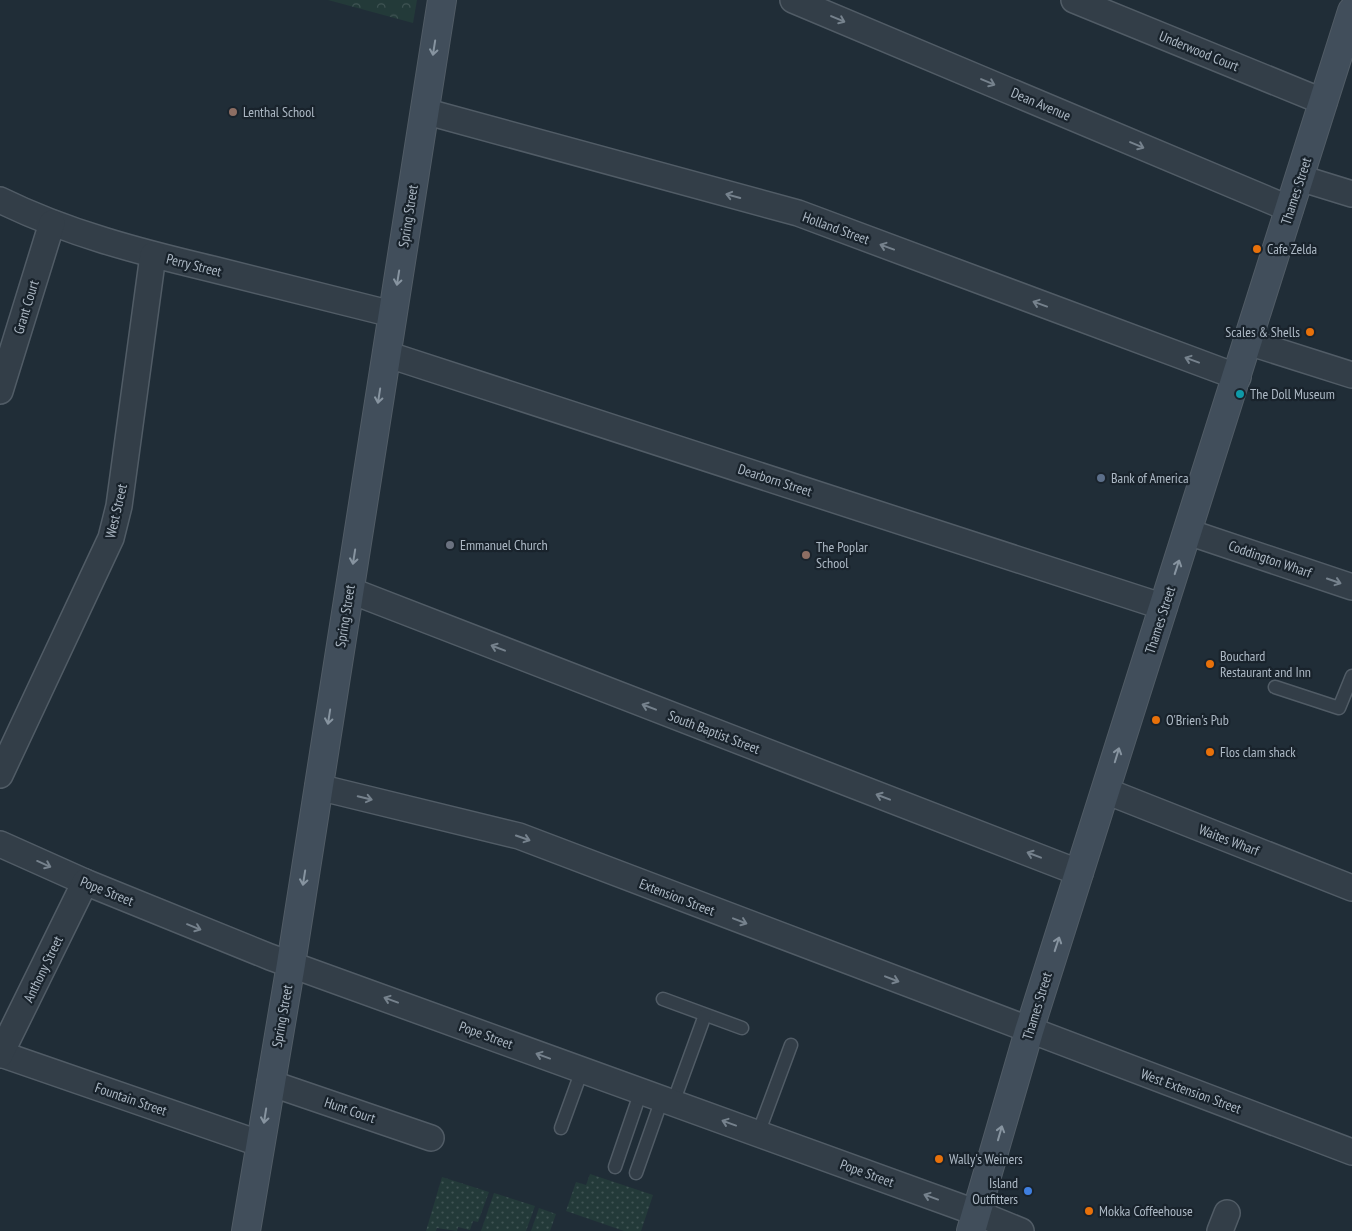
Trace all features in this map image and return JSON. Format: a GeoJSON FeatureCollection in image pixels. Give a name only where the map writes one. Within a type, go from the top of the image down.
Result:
{"type":"FeatureCollection","features":[{"type":"Feature","properties":{"kind":"main road","name":"Spring Street"},"geometry":{"type":"LineString","coordinates":[[246,1231],[291,964],[442,0]]}},
{"type":"Feature","properties":{"kind":"main road","name":"Thames Street"},"geometry":{"type":"LineString","coordinates":[[974,1222],[1029,1031],[1238,377],[1352,11]]}},
{"type":"Feature","properties":{"kind":"street","name":"Dean Avenue"},"geometry":{"type":"LineString","coordinates":[[793,0],[1290,209]]}},
{"type":"Feature","properties":{"kind":"street","name":"Underwood Court"},"geometry":{"type":"LineString","coordinates":[[1074,0],[1324,102]]}},
{"type":"Feature","properties":{"kind":"street","name":"Holland Street"},"geometry":{"type":"LineString","coordinates":[[424,110],[798,213],[1238,377]]}},
{"type":"Feature","properties":{"kind":"street"},"geometry":{"type":"LineString","coordinates":[[1300,178],[1352,194]]}},
{"type":"Feature","properties":{"kind":"street","name":"Perry Street"},"geometry":{"type":"LineString","coordinates":[[0,200],[52,223],[88,236],[153,255],[392,314]]}},
{"type":"Feature","properties":{"kind":"street","name":"Grant Court"},"geometry":{"type":"LineString","coordinates":[[0,391],[52,223]]}},
{"type":"Feature","properties":{"kind":"street","name":"West Street"},"geometry":{"type":"LineString","coordinates":[[0,775],[111,538],[120,506],[153,255]]}},
{"type":"Feature","properties":{"kind":"street"},"geometry":{"type":"LineString","coordinates":[[1248,342],[1352,375]]}},
{"type":"Feature","properties":{"kind":"street","name":"Dearborn Street"},"geometry":{"type":"LineString","coordinates":[[386,354],[1164,607]]}},
{"type":"Feature","properties":{"kind":"street","name":"Coddington Wharf"},"geometry":{"type":"LineString","coordinates":[[1188,532],[1352,587]]}},
{"type":"Feature","properties":{"kind":"street","name":"South Baptist Street"},"geometry":{"type":"LineString","coordinates":[[349,590],[1080,873]]}},
{"type":"Feature","properties":{"kind":"street","name":"Extension Street"},"geometry":{"type":"LineString","coordinates":[[318,787],[519,836],[1029,1031]]}},
{"type":"Feature","properties":{"kind":"street","name":"Waites Wharf"},"geometry":{"type":"LineString","coordinates":[[1106,791],[1352,888]]}},
{"type":"Feature","properties":{"kind":"street","name":"Pope Street"},"geometry":{"type":"LineString","coordinates":[[0,844],[85,882],[291,964],[758,1134],[974,1222],[1021,1231]]}},
{"type":"Feature","properties":{"kind":"street","name":"Anthony Street"},"geometry":{"type":"LineString","coordinates":[[0,1055],[85,882]]}},
{"type":"Feature","properties":{"kind":"street","name":"West Extension Street"},"geometry":{"type":"LineString","coordinates":[[1029,1031],[1352,1152]]}},
{"type":"Feature","properties":{"kind":"street","name":"Fountain Street"},"geometry":{"type":"LineString","coordinates":[[0,1055],[261,1144]]}},
{"type":"Feature","properties":{"kind":"street","name":"Hunt Court"},"geometry":{"type":"LineString","coordinates":[[270,1083],[431,1138]]}},
{"type":"Feature","properties":{"kind":"lane"},"geometry":{"type":"LineString","coordinates":[[1275,687],[1339,708],[1352,676]]}},
{"type":"Feature","properties":{"kind":"lane"},"geometry":{"type":"LineString","coordinates":[[663,999],[742,1028]]}},
{"type":"Feature","properties":{"kind":"lane"},"geometry":{"type":"LineString","coordinates":[[615,1167],[659,1098],[706,1015]]}},
{"type":"Feature","properties":{"kind":"lane"},"geometry":{"type":"LineString","coordinates":[[758,1134],[791,1045]]}},
{"type":"Feature","properties":{"kind":"lane"},"geometry":{"type":"LineString","coordinates":[[561,1128],[582,1070]]}},
{"type":"Feature","properties":{"kind":"lane"},"geometry":{"type":"LineString","coordinates":[[636,1173],[659,1098]]}},
{"type":"Feature","properties":{"kind":"green space"},"geometry":{"type":"Polygon","coordinates":[[[328,0],[417,0],[413,23],[328,0]]]}},
{"type":"Feature","properties":{"kind":"green space"},"geometry":{"type":"Polygon","coordinates":[[[590,1174],[653,1195],[641,1231],[624,1231],[566,1211],[576,1182],[586,1185],[590,1174]]]}},
{"type":"Feature","properties":{"kind":"green space"},"geometry":{"type":"Polygon","coordinates":[[[442,1177],[489,1192],[478,1222],[473,1221],[470,1230],[458,1227],[457,1231],[437,1228],[436,1231],[426,1231],[442,1177]]]}},
{"type":"Feature","properties":{"kind":"green space"},"geometry":{"type":"Polygon","coordinates":[[[494,1193],[535,1206],[526,1231],[481,1231],[494,1193]]]}},
{"type":"Feature","properties":{"kind":"green space"},"geometry":{"type":"Polygon","coordinates":[[[539,1208],[556,1214],[550,1231],[531,1231],[539,1208]]]}},
{"type":"Feature","properties":{"kind":"place","name":"Lenthal School"},"geometry":{"type":"Point","coordinates":[233,112]}},
{"type":"Feature","properties":{"kind":"place","name":"Cafe Zelda"},"geometry":{"type":"Point","coordinates":[1257,249]}},
{"type":"Feature","properties":{"kind":"place","name":"Scales & Shells"},"geometry":{"type":"Point","coordinates":[1310,332]}},
{"type":"Feature","properties":{"kind":"place","name":"The Doll Museum"},"geometry":{"type":"Point","coordinates":[1240,394]}},
{"type":"Feature","properties":{"kind":"place","name":"Bank of America"},"geometry":{"type":"Point","coordinates":[1101,478]}},
{"type":"Feature","properties":{"kind":"place","name":"Emmanuel Church"},"geometry":{"type":"Point","coordinates":[450,545]}},
{"type":"Feature","properties":{"kind":"place","name":"The Poplar School"},"geometry":{"type":"Point","coordinates":[806,555]}},
{"type":"Feature","properties":{"kind":"place","name":"Bouchard Restaurant and Inn"},"geometry":{"type":"Point","coordinates":[1210,664]}},
{"type":"Feature","properties":{"kind":"place","name":"O'Brien's Pub"},"geometry":{"type":"Point","coordinates":[1156,720]}},
{"type":"Feature","properties":{"kind":"place","name":"Flos clam shack"},"geometry":{"type":"Point","coordinates":[1210,752]}},
{"type":"Feature","properties":{"kind":"place","name":"Wally's Weiners"},"geometry":{"type":"Point","coordinates":[939,1159]}},
{"type":"Feature","properties":{"kind":"place","name":"Island Outfitters"},"geometry":{"type":"Point","coordinates":[1028,1191]}},
{"type":"Feature","properties":{"kind":"place","name":"Mokka Coffeehouse"},"geometry":{"type":"Point","coordinates":[1089,1211]}}]}
